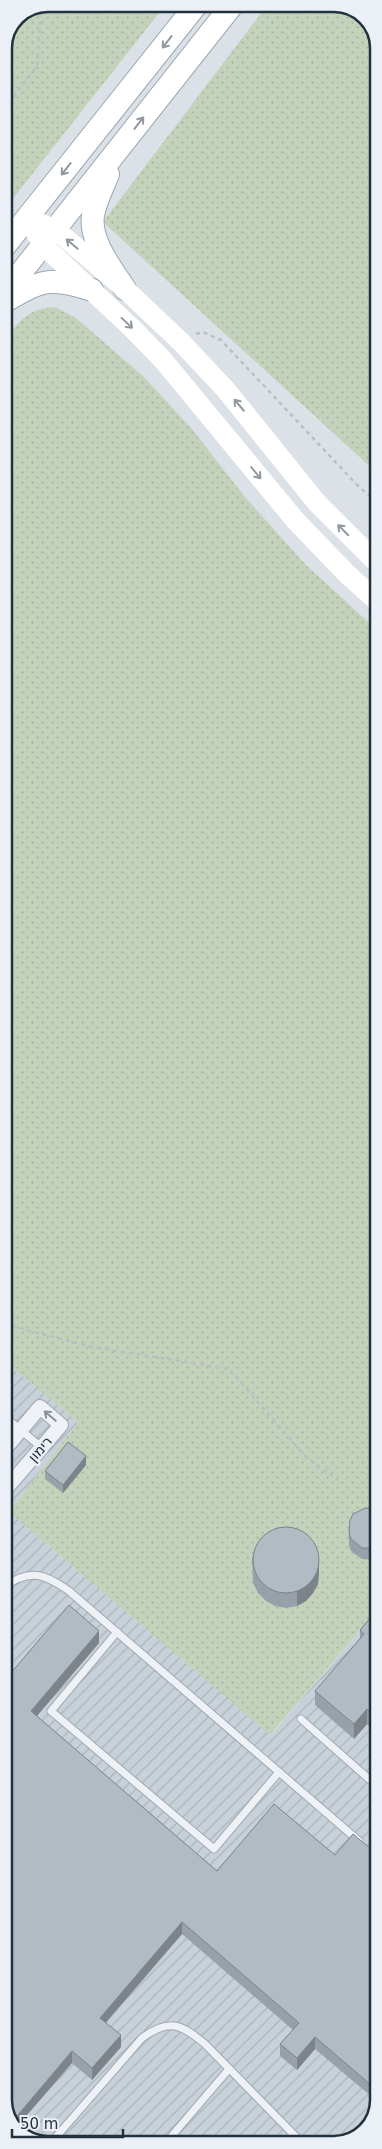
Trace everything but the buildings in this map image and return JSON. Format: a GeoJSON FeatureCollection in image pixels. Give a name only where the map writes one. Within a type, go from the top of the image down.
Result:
{"type":"FeatureCollection","features":[{"type":"Feature","properties":{"kind":"main road"},"geometry":{"type":"LineString","coordinates":[[12,237],[190,13]]}},
{"type":"Feature","properties":{"kind":"main road"},"geometry":{"type":"LineString","coordinates":[[12,284],[226,13]]}},
{"type":"Feature","properties":{"kind":"main road"},"geometry":{"type":"LineString","coordinates":[[120,146],[98,197],[93,216],[94,232],[101,249],[125,289]]}},
{"type":"Feature","properties":{"kind":"main road"},"geometry":{"type":"LineString","coordinates":[[12,297],[36,284],[50,280],[67,282],[92,290]]}},
{"type":"Feature","properties":{"kind":"street"},"geometry":{"type":"LineString","coordinates":[[27,218],[49,237],[125,289],[178,339],[226,390],[317,503],[369,555]]}},
{"type":"Feature","properties":{"kind":"street"},"geometry":{"type":"LineString","coordinates":[[49,237],[92,290],[163,360],[269,490],[314,541],[369,594]]}},
{"type":"Feature","properties":{"kind":"street","name":"רימון"},"geometry":{"type":"LineString","coordinates":[[13,1440],[40,1407],[61,1425],[13,1481]]}},
{"type":"Feature","properties":{"kind":"lane"},"geometry":{"type":"LineString","coordinates":[[13,1423],[41,1447]]}},
{"type":"Feature","properties":{"kind":"lane"},"geometry":{"type":"LineString","coordinates":[[13,1580],[36,1574],[52,1578],[364,1845]]}},
{"type":"Feature","properties":{"kind":"lane"},"geometry":{"type":"LineString","coordinates":[[117,1632],[51,1711],[214,1849],[279,1772]]}},
{"type":"Feature","properties":{"kind":"lane"},"geometry":{"type":"LineString","coordinates":[[301,1719],[370,1780]]}},
{"type":"Feature","properties":{"kind":"lane"},"geometry":{"type":"LineString","coordinates":[[57,2136],[142,2038],[156,2028],[170,2024],[188,2030],[294,2136]]}},
{"type":"Feature","properties":{"kind":"lane"},"geometry":{"type":"LineString","coordinates":[[172,2136],[229,2069]]}},
{"type":"Feature","properties":{"kind":"lane"},"geometry":{"type":"LineString","coordinates":[[289,2131],[296,2136]]}},
{"type":"Feature","properties":{"kind":"path"},"geometry":{"type":"LineString","coordinates":[[12,99],[36,66],[40,13]]}},
{"type":"Feature","properties":{"kind":"path"},"geometry":{"type":"LineString","coordinates":[[178,339],[203,332],[221,340],[358,486],[369,496]]}},
{"type":"Feature","properties":{"kind":"path"},"geometry":{"type":"LineString","coordinates":[[13,1326],[92,1347],[229,1370],[305,1456],[338,1480]]}},
{"type":"Feature","properties":{"kind":"shaded area"},"geometry":{"type":"Polygon","coordinates":[[[13,1368],[78,1422],[13,1507],[13,1368]]]}},
{"type":"Feature","properties":{"kind":"shaded area"},"geometry":{"type":"Polygon","coordinates":[[[13,1515],[271,1735],[370,1619],[370,2101],[363,2121],[350,2133],[338,2136],[46,2136],[32,2133],[16,2117],[13,2105],[13,1515]]]}},
{"type":"Feature","properties":{"kind":"green space"},"geometry":{"type":"Polygon","coordinates":[[[41,13],[159,13],[12,200],[12,48],[19,28],[28,19],[41,13]]]}},
{"type":"Feature","properties":{"kind":"green space"},"geometry":{"type":"Polygon","coordinates":[[[261,13],[336,13],[347,15],[359,23],[366,32],[369,44],[369,466],[103,222],[261,13]]]}},
{"type":"Feature","properties":{"kind":"green space"},"geometry":{"type":"Polygon","coordinates":[[[55,307],[76,318],[144,377],[192,429],[245,497],[306,565],[369,623],[370,1619],[270,1735],[13,1515],[13,1507],[78,1422],[13,1368],[12,331],[25,317],[45,308],[55,307]]]}}]}
